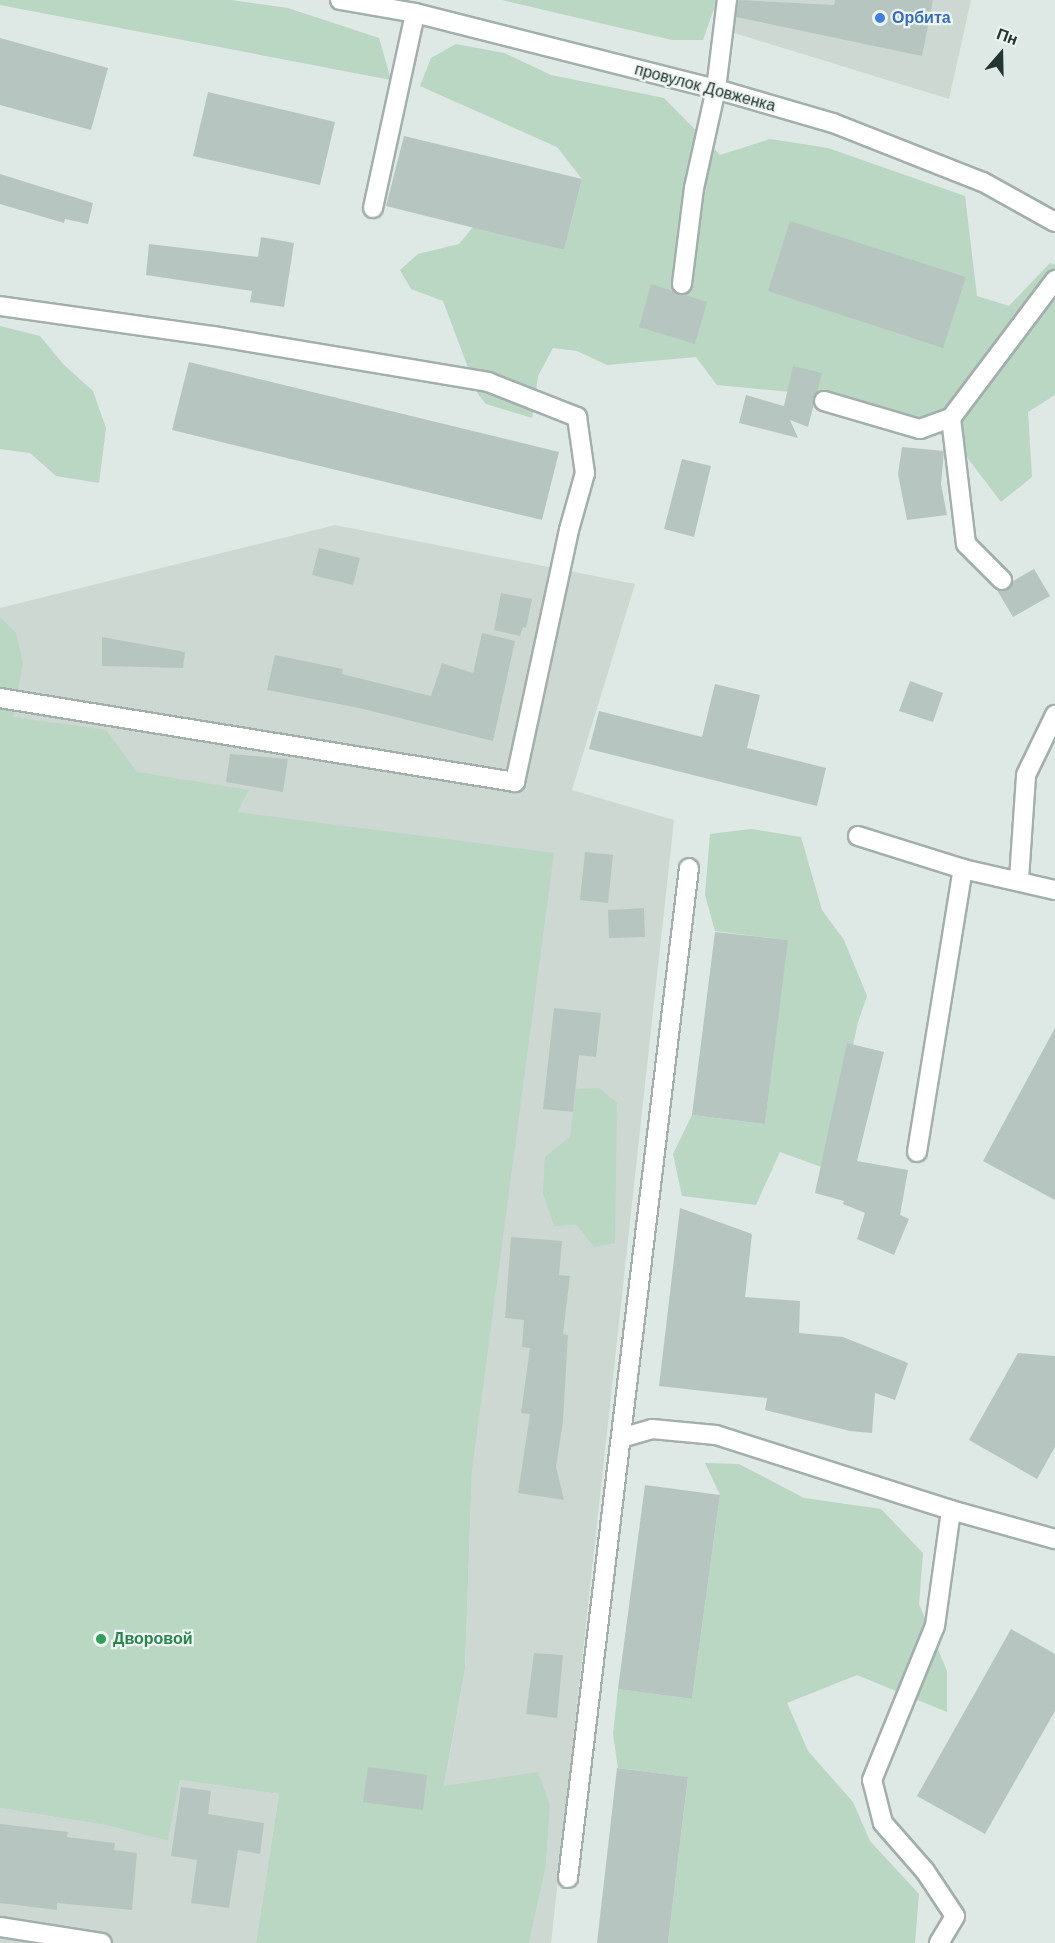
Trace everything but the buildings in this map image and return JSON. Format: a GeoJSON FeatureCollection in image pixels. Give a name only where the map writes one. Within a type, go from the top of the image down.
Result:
{"type":"FeatureCollection","features":[{"type":"Feature","properties":{"kind":"street","name":"провулок Довженка"},"geometry":{"type":"LineString","coordinates":[[340,0],[415,13],[716,89],[833,123],[962,173],[1055,222]]}},
{"type":"Feature","properties":{"kind":"street"},"geometry":{"type":"LineString","coordinates":[[682,284],[694,188],[716,89],[727,0]]}},
{"type":"Feature","properties":{"kind":"street"},"geometry":{"type":"LineString","coordinates":[[374,208],[415,13]]}},
{"type":"Feature","properties":{"kind":"street"},"geometry":{"type":"LineString","coordinates":[[824,401],[920,429],[951,418],[1055,280]]}},
{"type":"Feature","properties":{"kind":"street"},"geometry":{"type":"LineString","coordinates":[[0,306],[214,336],[488,382],[577,417],[585,473],[569,530],[515,782],[0,698]]}},
{"type":"Feature","properties":{"kind":"street"},"geometry":{"type":"LineString","coordinates":[[951,418],[966,544],[1002,580]]}},
{"type":"Feature","properties":{"kind":"street"},"geometry":{"type":"LineString","coordinates":[[1019,879],[1026,775],[1055,715]]}},
{"type":"Feature","properties":{"kind":"street"},"geometry":{"type":"LineString","coordinates":[[858,836],[963,869],[1019,879],[1055,890]]}},
{"type":"Feature","properties":{"kind":"street"},"geometry":{"type":"LineString","coordinates":[[568,1878],[689,868]]}},
{"type":"Feature","properties":{"kind":"street"},"geometry":{"type":"LineString","coordinates":[[916,1152],[963,869]]}},
{"type":"Feature","properties":{"kind":"street"},"geometry":{"type":"LineString","coordinates":[[621,1438],[652,1429],[716,1435],[951,1510],[1055,1539]]}},
{"type":"Feature","properties":{"kind":"street"},"geometry":{"type":"LineString","coordinates":[[939,1943],[955,1916],[925,1871],[884,1823],[872,1780],[936,1626],[951,1510]]}},
{"type":"Feature","properties":{"kind":"street"},"geometry":{"type":"LineString","coordinates":[[0,1927],[102,1943]]}},
{"type":"Feature","properties":{"kind":"shaded area"},"geometry":{"type":"Polygon","coordinates":[[[738,0],[971,0],[949,99],[734,33],[738,0]]]}},
{"type":"Feature","properties":{"kind":"shaded area"},"geometry":{"type":"Polygon","coordinates":[[[335,525],[635,584],[572,790],[674,820],[551,1943],[529,1943],[546,1866],[550,1805],[538,1773],[444,1787],[465,1669],[472,1470],[79,791],[0,777],[0,608],[335,525]]]}},
{"type":"Feature","properties":{"kind":"shaded area"},"geometry":{"type":"Polygon","coordinates":[[[180,1780],[279,1794],[256,1943],[0,1943],[0,1808],[105,1825],[168,1841],[180,1780]]]}},
{"type":"Feature","properties":{"kind":"green space"},"geometry":{"type":"Polygon","coordinates":[[[0,0],[231,0],[288,8],[379,38],[391,80],[0,5],[0,0]]]}},
{"type":"Feature","properties":{"kind":"green space"},"geometry":{"type":"Polygon","coordinates":[[[502,0],[717,0],[703,40],[672,40],[502,0]]]}},
{"type":"Feature","properties":{"kind":"green space"},"geometry":{"type":"Polygon","coordinates":[[[456,44],[504,53],[551,75],[664,98],[720,155],[770,139],[828,148],[965,196],[977,296],[1009,306],[1050,263],[1055,265],[1055,395],[1028,412],[1032,477],[1001,502],[960,448],[912,415],[833,396],[717,385],[696,357],[607,365],[577,351],[553,348],[538,376],[532,418],[486,404],[478,394],[443,301],[411,289],[400,270],[418,254],[459,244],[473,227],[564,250],[582,179],[557,147],[420,86],[431,58],[456,44]]]}},
{"type":"Feature","properties":{"kind":"green space"},"geometry":{"type":"Polygon","coordinates":[[[0,326],[40,336],[63,364],[93,391],[106,428],[99,483],[56,476],[30,453],[0,449],[0,326]]]}},
{"type":"Feature","properties":{"kind":"green space"},"geometry":{"type":"Polygon","coordinates":[[[0,617],[16,633],[23,663],[13,717],[106,730],[137,772],[249,790],[237,812],[554,853],[472,1470],[465,1669],[444,1786],[538,1772],[550,1805],[546,1866],[529,1943],[256,1943],[279,1794],[180,1780],[168,1841],[105,1825],[0,1808],[0,617]]]}},
{"type":"Feature","properties":{"kind":"green space"},"geometry":{"type":"Polygon","coordinates":[[[751,829],[801,837],[822,910],[844,940],[867,996],[858,1022],[827,1169],[780,1152],[756,1205],[682,1196],[673,1154],[692,1115],[765,1124],[787,940],[715,931],[705,895],[710,834],[751,829]]]}},
{"type":"Feature","properties":{"kind":"green space"},"geometry":{"type":"Polygon","coordinates":[[[599,1088],[617,1103],[615,1243],[594,1247],[577,1225],[554,1226],[543,1193],[545,1157],[570,1137],[576,1089],[599,1088]]]}},
{"type":"Feature","properties":{"kind":"green space"},"geometry":{"type":"Polygon","coordinates":[[[705,1463],[739,1464],[804,1498],[881,1509],[923,1553],[919,1604],[947,1671],[947,1712],[857,1675],[787,1703],[808,1751],[853,1802],[870,1841],[919,1894],[915,1943],[668,1943],[688,1777],[618,1768],[613,1734],[618,1689],[692,1699],[720,1495],[705,1463]]]}},
{"type":"Feature","properties":{"kind":"place","name":"Орбита"},"geometry":{"type":"Point","coordinates":[880,18]}},
{"type":"Feature","properties":{"kind":"place","name":"Дворовой"},"geometry":{"type":"Point","coordinates":[101,1639]}}]}
